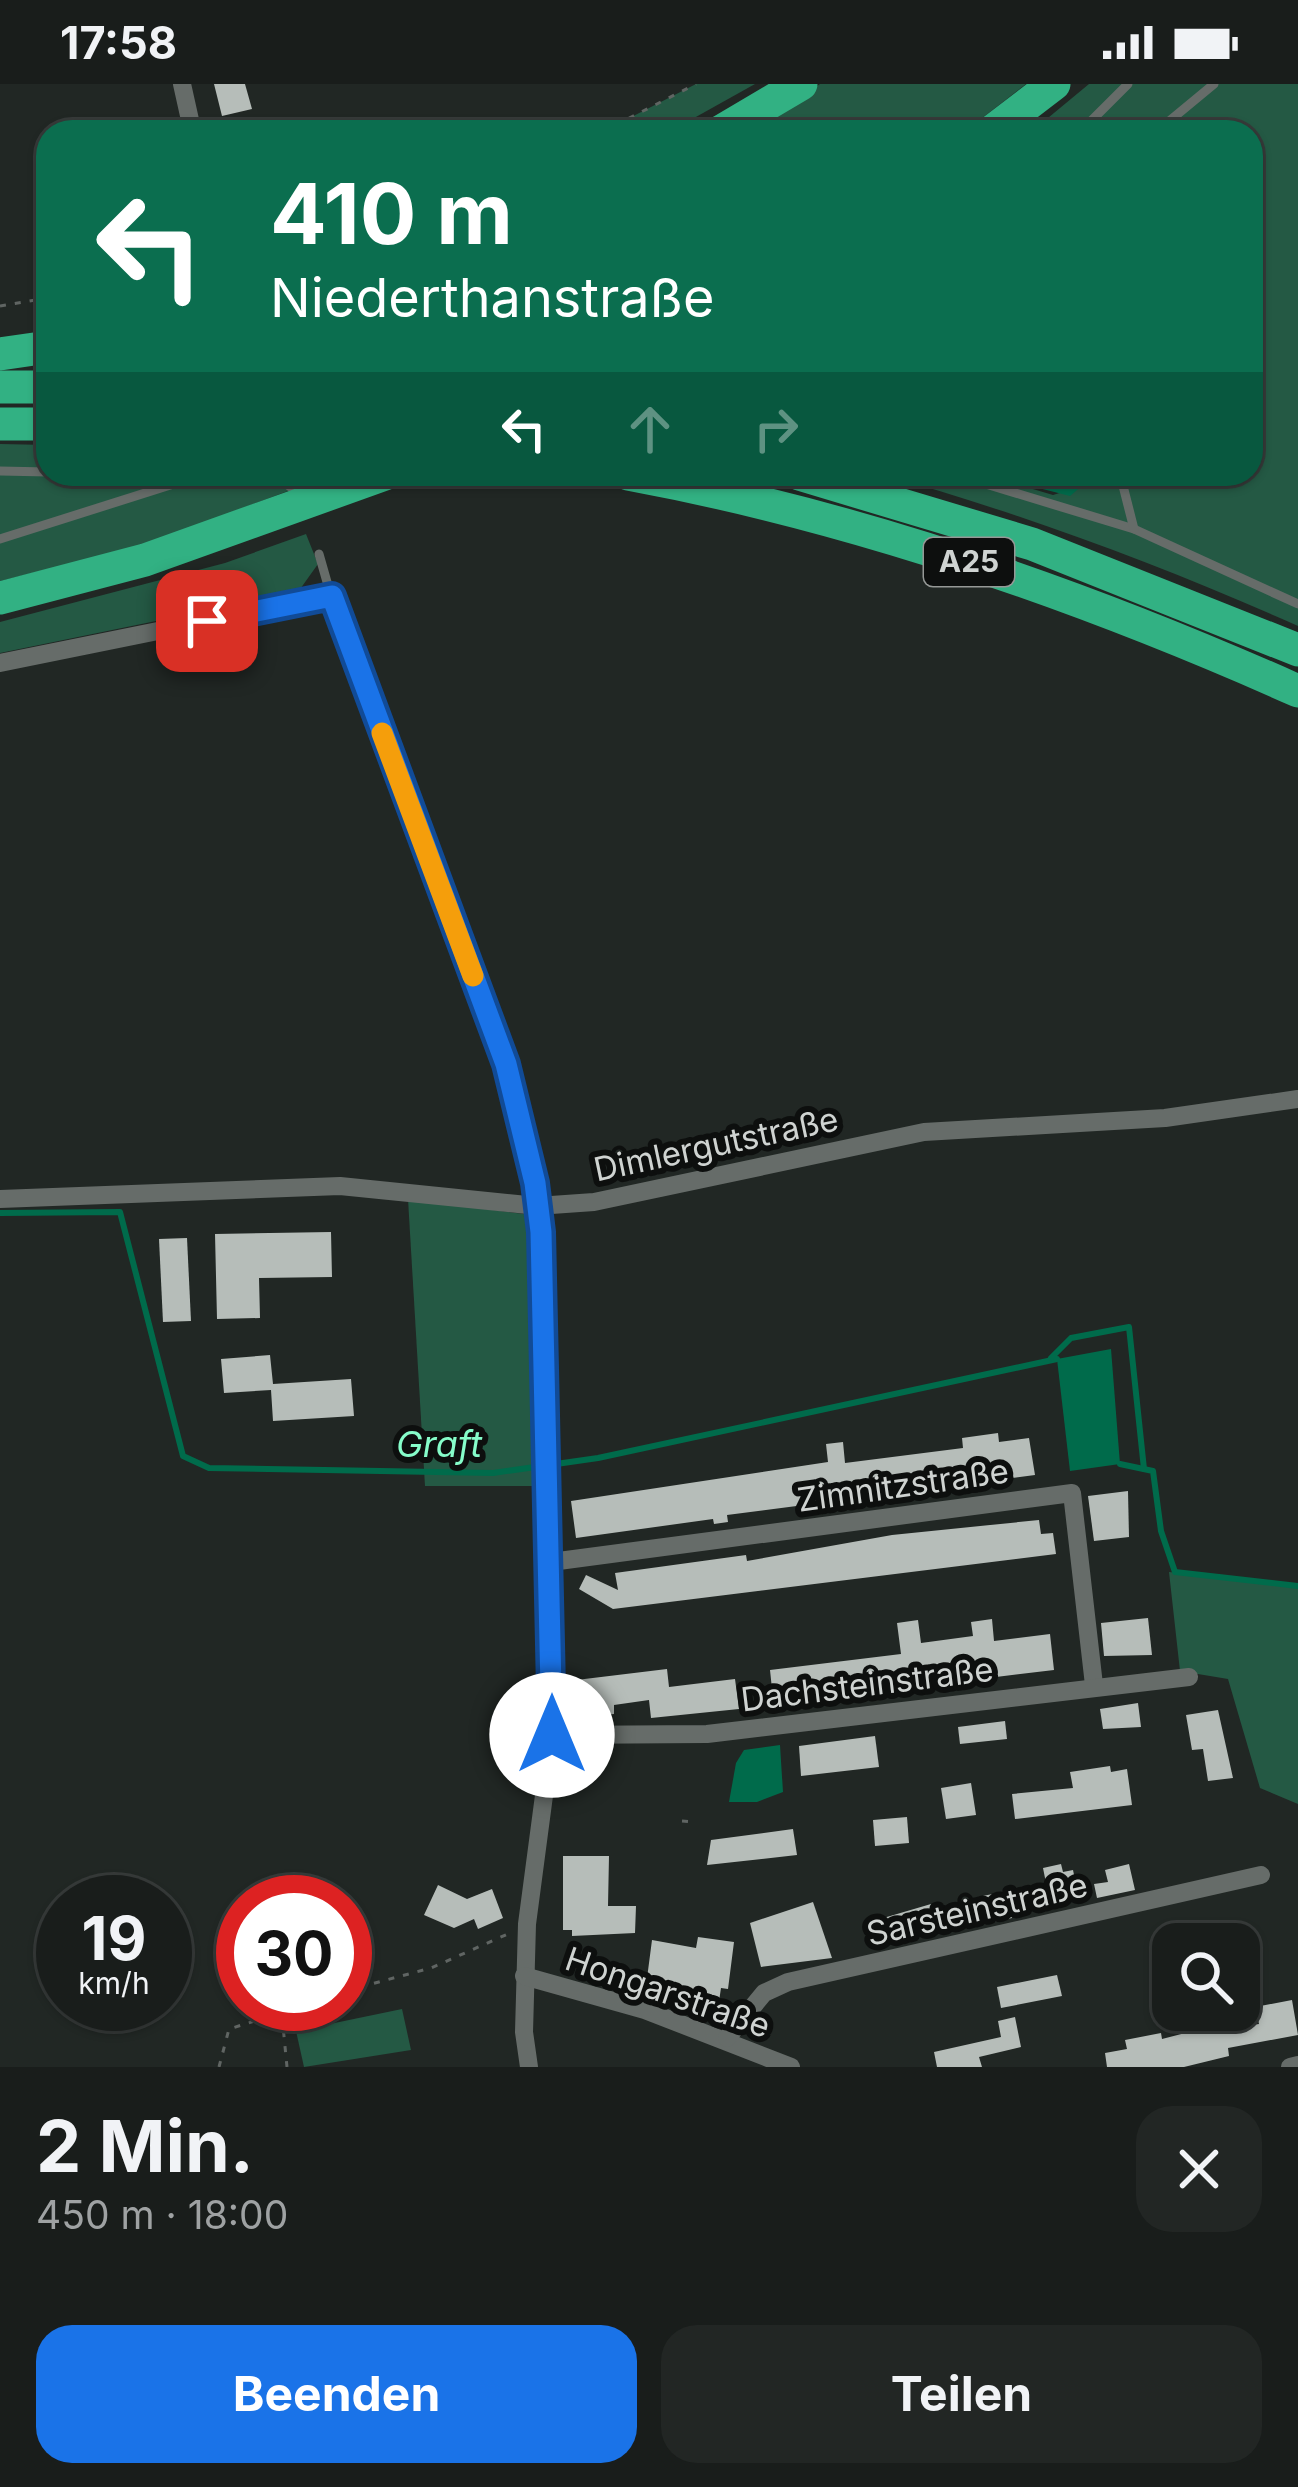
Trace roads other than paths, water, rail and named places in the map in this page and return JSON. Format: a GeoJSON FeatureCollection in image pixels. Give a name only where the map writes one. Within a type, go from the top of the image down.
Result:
{"type":"FeatureCollection","features":[{"type":"Feature","properties":{"kind":"highway"},"geometry":{"type":"LineString","coordinates":[[740,120],[801,84]]}},
{"type":"Feature","properties":{"kind":"highway"},"geometry":{"type":"LineString","coordinates":[[1007,120],[1054,84]]}},
{"type":"Feature","properties":{"kind":"highway"},"geometry":{"type":"LineString","coordinates":[[0,353],[36,348]]}},
{"type":"Feature","properties":{"kind":"highway"},"geometry":{"type":"LineString","coordinates":[[0,387],[36,387]]}},
{"type":"Feature","properties":{"kind":"highway"},"geometry":{"type":"LineString","coordinates":[[0,424],[36,424]]}},
{"type":"Feature","properties":{"kind":"highway"},"geometry":{"type":"LineString","coordinates":[[0,598],[146,560],[284,502],[342,486]]}},
{"type":"Feature","properties":{"kind":"highway","name":"A25"},"geometry":{"type":"LineString","coordinates":[[677,486],[922,546],[1071,597],[1298,691]]}},
{"type":"Feature","properties":{"kind":"highway","name":"A25"},"geometry":{"type":"LineString","coordinates":[[840,486],[1032,544],[1298,650]]}},
{"type":"Feature","properties":{"kind":"street"},"geometry":{"type":"LineString","coordinates":[[182,84],[190,120]]}},
{"type":"Feature","properties":{"kind":"street"},"geometry":{"type":"LineString","coordinates":[[0,663],[332,596],[506,1064],[537,1205],[551,1562],[552,1735],[527,1924],[524,1976],[529,2067]]}},
{"type":"Feature","properties":{"kind":"street","name":"Dimlergutstraße"},"geometry":{"type":"LineString","coordinates":[[0,1199],[340,1186],[537,1205],[594,1202],[923,1132],[1165,1118],[1298,1099]]}},
{"type":"Feature","properties":{"kind":"street","name":"Zimnitzstraße"},"geometry":{"type":"LineString","coordinates":[[551,1562],[1072,1493],[1094,1685]]}},
{"type":"Feature","properties":{"kind":"street","name":"Dachsteinstraße"},"geometry":{"type":"LineString","coordinates":[[552,1735],[707,1734],[1189,1677]]}},
{"type":"Feature","properties":{"kind":"street","name":"Sarsteinstraße"},"geometry":{"type":"LineString","coordinates":[[727,2038],[764,1994],[788,1982],[1261,1875]]}},
{"type":"Feature","properties":{"kind":"street","name":"Hongarstraße"},"geometry":{"type":"LineString","coordinates":[[524,1976],[727,2038],[791,2067]]}},
{"type":"Feature","properties":{"kind":"lane"},"geometry":{"type":"LineString","coordinates":[[1092,120],[1128,84]]}},
{"type":"Feature","properties":{"kind":"lane"},"geometry":{"type":"LineString","coordinates":[[1170,120],[1214,84]]}},
{"type":"Feature","properties":{"kind":"lane"},"geometry":{"type":"LineString","coordinates":[[0,471],[36,472]]}},
{"type":"Feature","properties":{"kind":"lane"},"geometry":{"type":"LineString","coordinates":[[0,538],[169,486]]}},
{"type":"Feature","properties":{"kind":"lane"},"geometry":{"type":"LineString","coordinates":[[280,486],[284,502]]}},
{"type":"Feature","properties":{"kind":"lane"},"geometry":{"type":"LineString","coordinates":[[992,486],[1133,530],[1298,604]]}},
{"type":"Feature","properties":{"kind":"lane"},"geometry":{"type":"LineString","coordinates":[[1123,486],[1133,530]]}},
{"type":"Feature","properties":{"kind":"lane"},"geometry":{"type":"LineString","coordinates":[[319,554],[332,596]]}},
{"type":"Feature","properties":{"kind":"waterway","name":"Graft"},"geometry":{"type":"LineString","coordinates":[[0,1213],[120,1212],[183,1456],[209,1468],[493,1473],[598,1458],[1057,1359]]}},
{"type":"Feature","properties":{"kind":"waterway"},"geometry":{"type":"LineString","coordinates":[[1051,1358],[1071,1338],[1129,1327],[1144,1469]]}},
{"type":"Feature","properties":{"kind":"waterway"},"geometry":{"type":"LineString","coordinates":[[1120,1464],[1153,1471],[1161,1531],[1175,1572],[1298,1586]]}}]}
